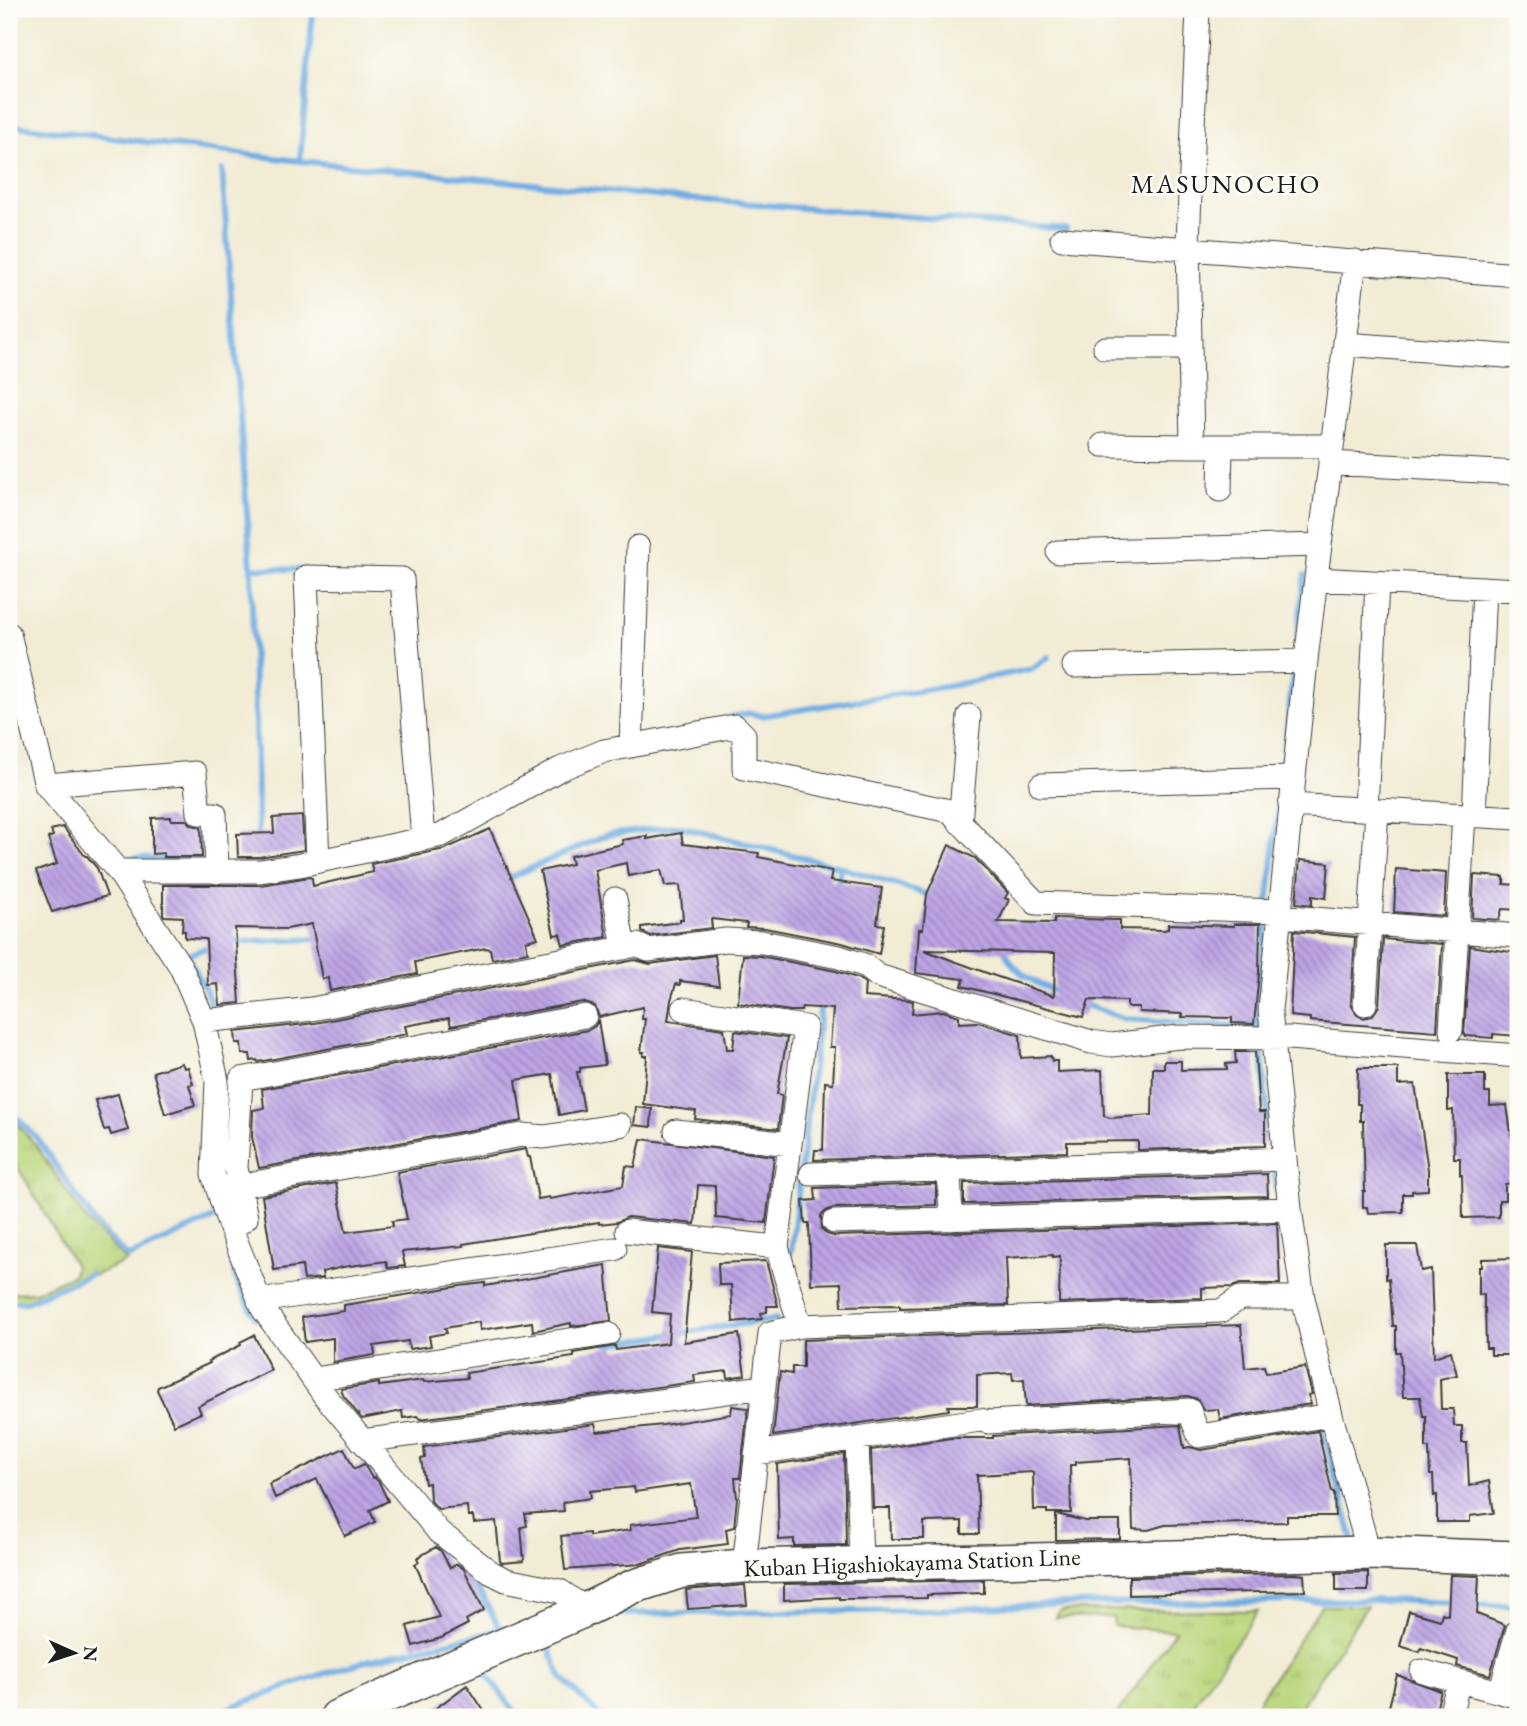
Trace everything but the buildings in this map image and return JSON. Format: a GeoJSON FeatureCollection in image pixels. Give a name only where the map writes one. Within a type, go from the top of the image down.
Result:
{"type":"FeatureCollection","features":[{"type":"Feature","properties":{"kind":"main road","name":"Kuban Higashiokayama Station Line"},"geometry":{"type":"LineString","coordinates":[[337,1717],[583,1611],[632,1587],[682,1571],[744,1566],[1369,1553],[1518,1558]]}},
{"type":"Feature","properties":{"kind":"street"},"geometry":{"type":"LineString","coordinates":[[1192,446],[1188,242],[1198,9]]}},
{"type":"Feature","properties":{"kind":"street"},"geometry":{"type":"LineString","coordinates":[[1062,239],[1188,242],[1355,261],[1518,275]]}},
{"type":"Feature","properties":{"kind":"street"},"geometry":{"type":"LineString","coordinates":[[1355,261],[1345,344],[1313,545],[1316,579],[1306,661],[1286,779],[1290,805],[1273,912],[1270,1010],[1284,1159],[1303,1298],[1331,1415],[1369,1553]]}},
{"type":"Feature","properties":{"kind":"street"},"geometry":{"type":"LineString","coordinates":[[1345,344],[1518,357]]}},
{"type":"Feature","properties":{"kind":"street"},"geometry":{"type":"LineString","coordinates":[[1105,348],[1190,348]]}},
{"type":"Feature","properties":{"kind":"street"},"geometry":{"type":"LineString","coordinates":[[1103,445],[1220,446],[1326,451],[1518,473]]}},
{"type":"Feature","properties":{"kind":"street"},"geometry":{"type":"LineString","coordinates":[[1220,446],[1220,490]]}},
{"type":"Feature","properties":{"kind":"street"},"geometry":{"type":"LineString","coordinates":[[1058,552],[1313,545]]}},
{"type":"Feature","properties":{"kind":"street"},"geometry":{"type":"LineString","coordinates":[[631,738],[638,547]]}},
{"type":"Feature","properties":{"kind":"street"},"geometry":{"type":"LineString","coordinates":[[318,861],[306,577],[402,579],[423,838]]}},
{"type":"Feature","properties":{"kind":"street"},"geometry":{"type":"LineString","coordinates":[[1316,579],[1518,590]]}},
{"type":"Feature","properties":{"kind":"street"},"geometry":{"type":"LineString","coordinates":[[1365,1004],[1370,924],[1377,583]]}},
{"type":"Feature","properties":{"kind":"street"},"geometry":{"type":"LineString","coordinates":[[1451,1030],[1484,588]]}},
{"type":"Feature","properties":{"kind":"street"},"geometry":{"type":"LineString","coordinates":[[9,634],[46,785],[118,871],[181,967],[211,1019],[228,1080],[236,1168],[246,1218],[231,1229]]}},
{"type":"Feature","properties":{"kind":"street"},"geometry":{"type":"LineString","coordinates":[[1074,666],[1306,661]]}},
{"type":"Feature","properties":{"kind":"street"},"geometry":{"type":"LineString","coordinates":[[960,823],[969,716]]}},
{"type":"Feature","properties":{"kind":"street"},"geometry":{"type":"LineString","coordinates":[[118,871],[260,870],[318,861],[442,835],[560,769],[631,738],[735,726],[744,735],[744,768],[950,811],[1036,903],[1273,912],[1370,924],[1518,936]]}},
{"type":"Feature","properties":{"kind":"street"},"geometry":{"type":"LineString","coordinates":[[46,785],[195,773],[199,813],[215,814],[217,872]]}},
{"type":"Feature","properties":{"kind":"street"},"geometry":{"type":"LineString","coordinates":[[1041,785],[1286,779]]}},
{"type":"Feature","properties":{"kind":"street"},"geometry":{"type":"LineString","coordinates":[[1290,805],[1518,818]]}},
{"type":"Feature","properties":{"kind":"street"},"geometry":{"type":"LineString","coordinates":[[615,899],[624,948]]}},
{"type":"Feature","properties":{"kind":"street"},"geometry":{"type":"LineString","coordinates":[[211,1019],[312,1009],[638,945],[648,950],[726,940],[762,942],[827,954],[864,965],[878,976],[1091,1042],[1112,1045],[1272,1030],[1518,1056]]}},
{"type":"Feature","properties":{"kind":"street"},"geometry":{"type":"LineString","coordinates":[[683,1009],[805,1027],[777,1248],[800,1326]]}},
{"type":"Feature","properties":{"kind":"street"},"geometry":{"type":"LineString","coordinates":[[228,1080],[585,1016]]}},
{"type":"Feature","properties":{"kind":"street"},"geometry":{"type":"LineString","coordinates":[[228,1080],[213,1174],[259,1301],[325,1396],[438,1531],[489,1572],[506,1580],[560,1591],[576,1602],[583,1611]]}},
{"type":"Feature","properties":{"kind":"street"},"geometry":{"type":"LineString","coordinates":[[239,1186],[522,1135],[544,1137],[620,1125]]}},
{"type":"Feature","properties":{"kind":"street"},"geometry":{"type":"LineString","coordinates":[[676,1131],[790,1144]]}},
{"type":"Feature","properties":{"kind":"street"},"geometry":{"type":"LineString","coordinates":[[811,1174],[1284,1159]]}},
{"type":"Feature","properties":{"kind":"street"},"geometry":{"type":"LineString","coordinates":[[949,1170],[951,1219]]}},
{"type":"Feature","properties":{"kind":"street"},"geometry":{"type":"LineString","coordinates":[[835,1222],[1290,1209]]}},
{"type":"Feature","properties":{"kind":"street"},"geometry":{"type":"LineString","coordinates":[[259,1301],[621,1240],[777,1248]]}},
{"type":"Feature","properties":{"kind":"street"},"geometry":{"type":"LineString","coordinates":[[744,1566],[763,1452],[764,1387],[770,1333],[800,1326],[1221,1311],[1240,1298],[1303,1298]]}},
{"type":"Feature","properties":{"kind":"street"},"geometry":{"type":"LineString","coordinates":[[314,1379],[608,1334]]}},
{"type":"Feature","properties":{"kind":"street"},"geometry":{"type":"LineString","coordinates":[[362,1441],[764,1387]]}},
{"type":"Feature","properties":{"kind":"street"},"geometry":{"type":"LineString","coordinates":[[763,1452],[980,1420],[989,1422],[1189,1410],[1199,1436],[1331,1415]]}},
{"type":"Feature","properties":{"kind":"street"},"geometry":{"type":"LineString","coordinates":[[857,1438],[862,1563]]}},
{"type":"Feature","properties":{"kind":"street"},"geometry":{"type":"LineString","coordinates":[[1422,1671],[1509,1694],[1518,1630]]}},
{"type":"Feature","properties":{"kind":"street"},"geometry":{"type":"LineString","coordinates":[[1452,1717],[1450,1715],[1459,1681]]}},
{"type":"Feature","properties":{"kind":"green space"},"geometry":{"type":"Polygon","coordinates":[[[9,1115],[35,1144],[87,1221],[127,1261],[93,1276],[90,1272],[25,1301],[9,1301],[9,1293],[35,1292],[73,1275],[75,1266],[9,1152],[9,1115]]]}},
{"type":"Feature","properties":{"kind":"green space"},"geometry":{"type":"Polygon","coordinates":[[[1321,1606],[1367,1606],[1294,1717],[1248,1717],[1321,1606]]]}},
{"type":"Feature","properties":{"kind":"green space"},"geometry":{"type":"Polygon","coordinates":[[[1061,1610],[1258,1611],[1185,1717],[1115,1717],[1175,1631],[1113,1626],[1114,1617],[1055,1618],[1061,1610]]]}},
{"type":"Feature","properties":{"kind":"waterway"},"geometry":{"type":"LineString","coordinates":[[300,161],[313,9]]}},
{"type":"Feature","properties":{"kind":"waterway"},"geometry":{"type":"LineString","coordinates":[[9,125],[300,161],[666,197],[1066,229]]}},
{"type":"Feature","properties":{"kind":"waterway"},"geometry":{"type":"LineString","coordinates":[[222,170],[251,568],[258,839]]}},
{"type":"Feature","properties":{"kind":"waterway"},"geometry":{"type":"LineString","coordinates":[[251,568],[306,570]]}},
{"type":"Feature","properties":{"kind":"waterway"},"geometry":{"type":"LineString","coordinates":[[1297,638],[1305,575]]}},
{"type":"Feature","properties":{"kind":"waterway"},"geometry":{"type":"LineString","coordinates":[[730,717],[750,713],[761,716],[954,685],[1031,669],[1049,657]]}},
{"type":"Feature","properties":{"kind":"waterway"},"geometry":{"type":"LineString","coordinates":[[1282,773],[1293,674]]}},
{"type":"Feature","properties":{"kind":"waterway"},"geometry":{"type":"LineString","coordinates":[[1268,905],[1281,784]]}},
{"type":"Feature","properties":{"kind":"waterway"},"geometry":{"type":"LineString","coordinates":[[504,880],[607,835],[677,826],[840,867],[933,896]]}},
{"type":"Feature","properties":{"kind":"waterway"},"geometry":{"type":"LineString","coordinates":[[126,862],[135,858],[199,860]]}},
{"type":"Feature","properties":{"kind":"waterway"},"geometry":{"type":"LineString","coordinates":[[837,890],[840,867]]}},
{"type":"Feature","properties":{"kind":"waterway"},"geometry":{"type":"LineString","coordinates":[[1257,1031],[1267,916]]}},
{"type":"Feature","properties":{"kind":"waterway"},"geometry":{"type":"LineString","coordinates":[[228,942],[322,939]]}},
{"type":"Feature","properties":{"kind":"waterway"},"geometry":{"type":"LineString","coordinates":[[213,1015],[207,993],[187,955],[214,945]]}},
{"type":"Feature","properties":{"kind":"waterway"},"geometry":{"type":"LineString","coordinates":[[1004,947],[1007,956],[1019,971],[1060,994]]}},
{"type":"Feature","properties":{"kind":"waterway"},"geometry":{"type":"LineString","coordinates":[[791,1253],[821,1001]]}},
{"type":"Feature","properties":{"kind":"waterway"},"geometry":{"type":"LineString","coordinates":[[1079,1003],[1126,1019],[1251,1027]]}},
{"type":"Feature","properties":{"kind":"waterway"},"geometry":{"type":"LineString","coordinates":[[1262,1055],[1271,1152]]}},
{"type":"Feature","properties":{"kind":"waterway"},"geometry":{"type":"LineString","coordinates":[[226,1122],[227,1087]]}},
{"type":"Feature","properties":{"kind":"waterway"},"geometry":{"type":"LineString","coordinates":[[9,1110],[37,1138],[95,1223],[128,1257],[220,1215]]}},
{"type":"Feature","properties":{"kind":"waterway"},"geometry":{"type":"LineString","coordinates":[[1274,1171],[1277,1193]]}},
{"type":"Feature","properties":{"kind":"waterway"},"geometry":{"type":"LineString","coordinates":[[231,1257],[237,1283],[256,1318]]}},
{"type":"Feature","properties":{"kind":"waterway"},"geometry":{"type":"LineString","coordinates":[[9,1302],[27,1302],[91,1274]]}},
{"type":"Feature","properties":{"kind":"waterway"},"geometry":{"type":"LineString","coordinates":[[608,1344],[776,1319]]}},
{"type":"Feature","properties":{"kind":"waterway"},"geometry":{"type":"LineString","coordinates":[[1321,1424],[1352,1536]]}},
{"type":"Feature","properties":{"kind":"waterway"},"geometry":{"type":"LineString","coordinates":[[340,1431],[389,1489]]}},
{"type":"Feature","properties":{"kind":"waterway"},"geometry":{"type":"LineString","coordinates":[[463,1563],[500,1629]]}},
{"type":"Feature","properties":{"kind":"waterway"},"geometry":{"type":"LineString","coordinates":[[607,1614],[938,1610],[1062,1604],[1387,1600],[1457,1603]]}},
{"type":"Feature","properties":{"kind":"waterway"},"geometry":{"type":"LineString","coordinates":[[1471,1604],[1518,1606]]}},
{"type":"Feature","properties":{"kind":"waterway"},"geometry":{"type":"LineString","coordinates":[[206,1717],[356,1664],[502,1628]]}},
{"type":"Feature","properties":{"kind":"waterway"},"geometry":{"type":"LineString","coordinates":[[545,1639],[561,1677],[601,1717]]}},
{"type":"Feature","properties":{"kind":"waterway"},"geometry":{"type":"LineString","coordinates":[[484,1671],[519,1717]]}},
{"type":"Feature","properties":{"kind":"district","name":"MASUNOCHO"},"geometry":{"type":"Point","coordinates":[1226,184]}}]}
